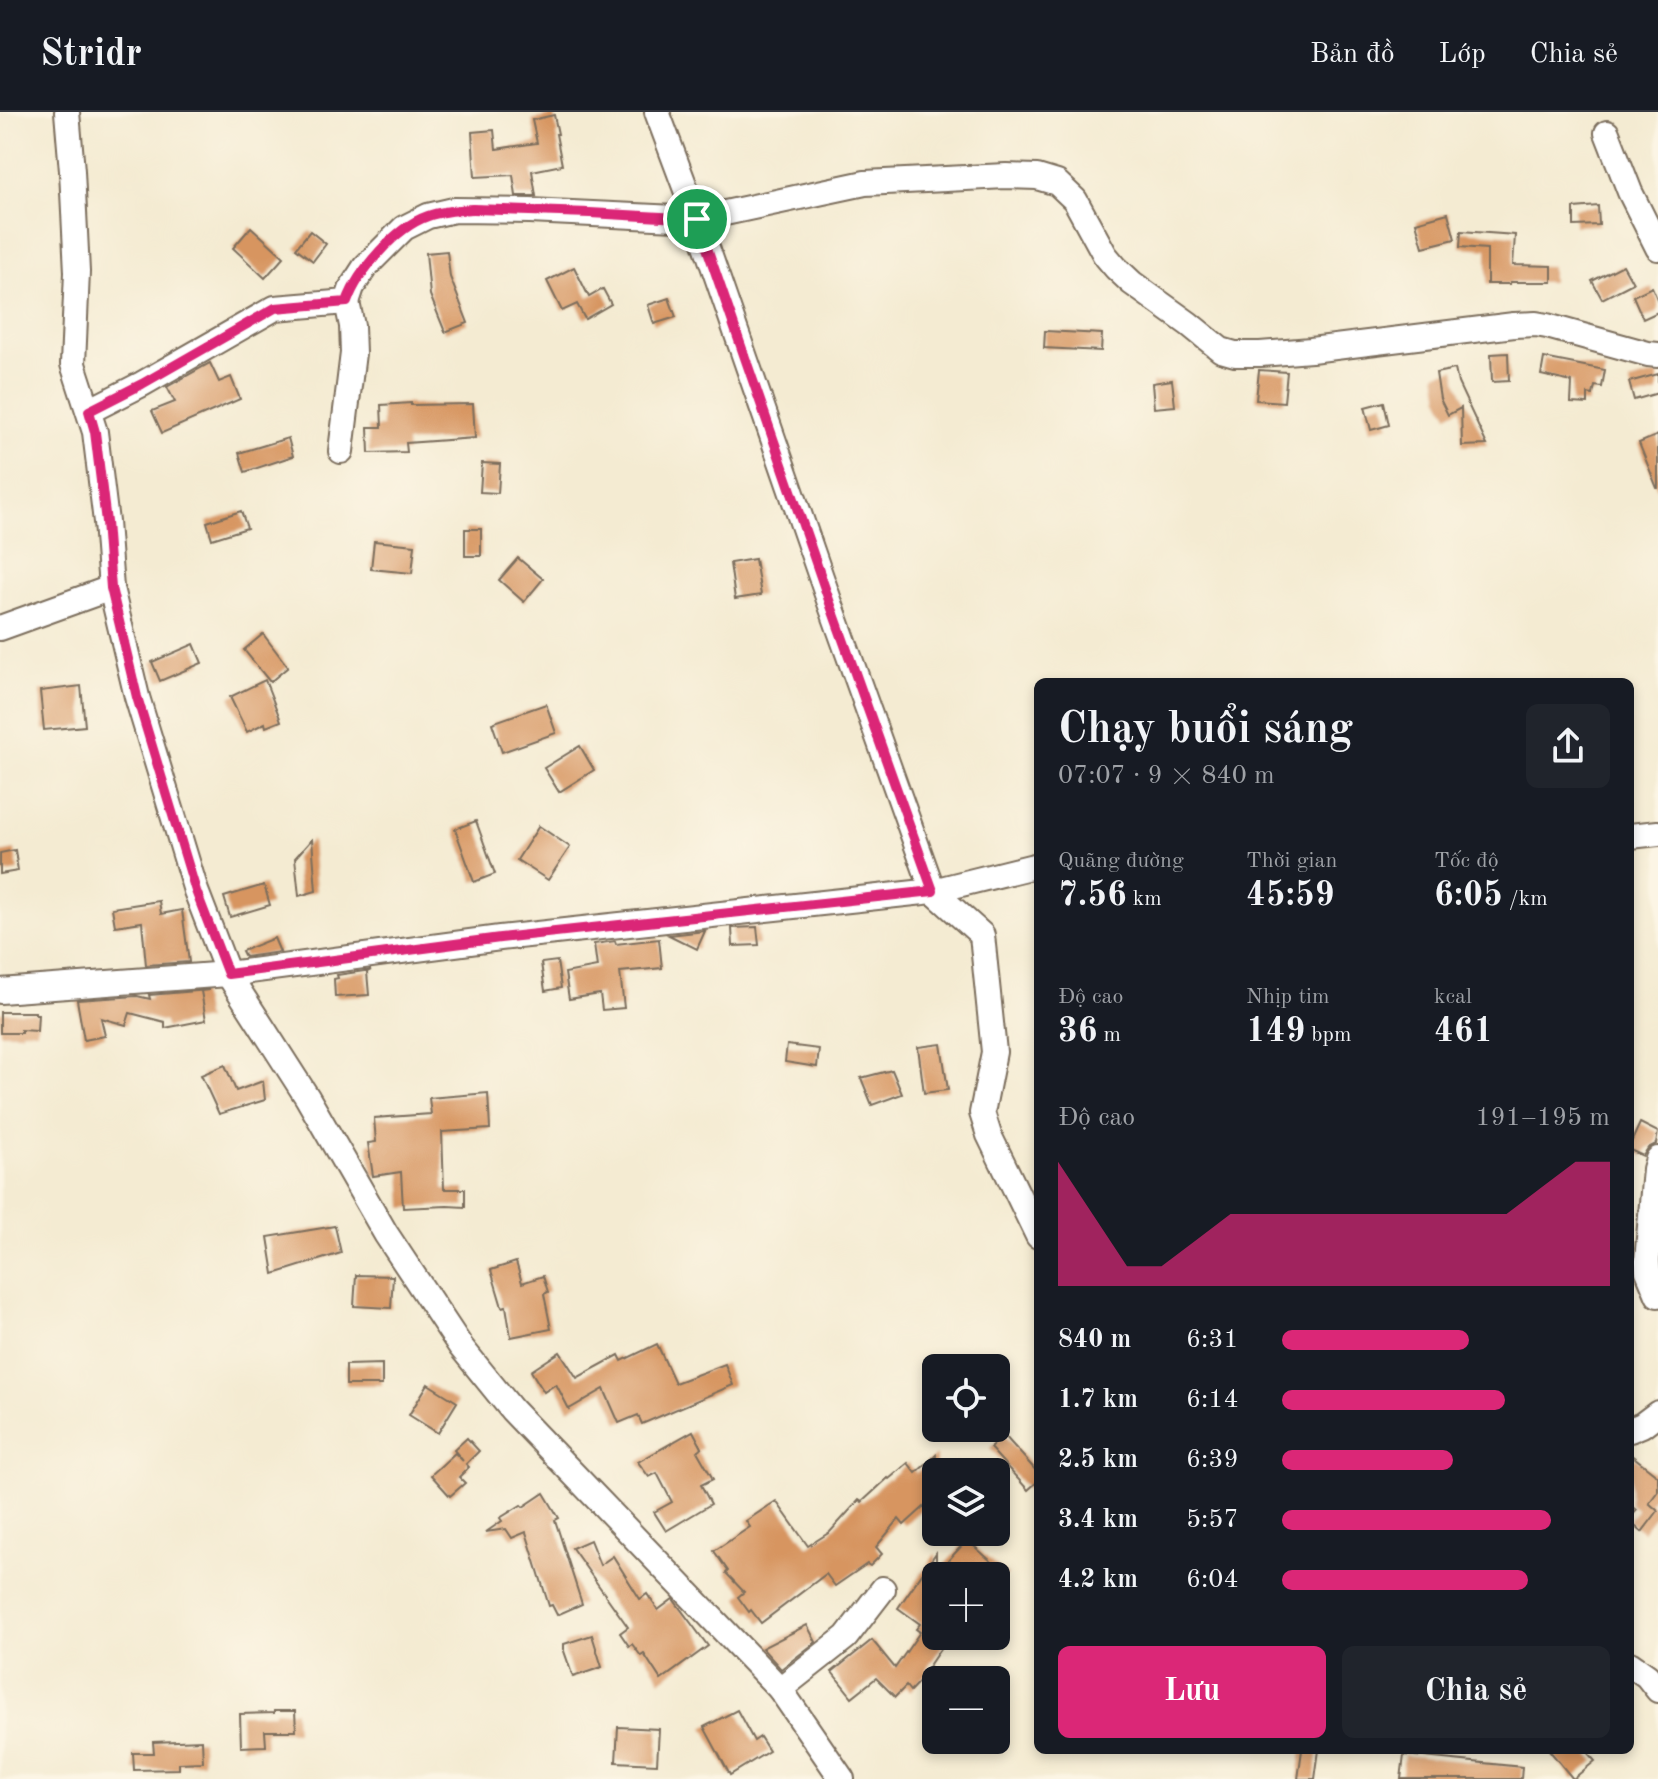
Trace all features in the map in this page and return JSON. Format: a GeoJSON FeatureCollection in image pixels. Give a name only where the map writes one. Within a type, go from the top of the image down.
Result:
{"type":"FeatureCollection","features":[{"type":"Feature","properties":{"kind":"street"},"geometry":{"type":"LineString","coordinates":[[67,112],[77,272],[73,364],[95,432],[111,588],[137,697],[196,891],[228,974],[307,1097],[386,1234],[461,1347],[512,1410],[780,1689],[842,1779]]}},
{"type":"Feature","properties":{"kind":"street"},"geometry":{"type":"LineString","coordinates":[[657,112],[933,891],[982,935],[994,1052],[982,1113],[989,1135],[1034,1228]]}},
{"type":"Feature","properties":{"kind":"street"},"geometry":{"type":"LineString","coordinates":[[1607,133],[1630,192],[1658,248]]}},
{"type":"Feature","properties":{"kind":"street"},"geometry":{"type":"LineString","coordinates":[[341,451],[353,353],[354,337],[347,302],[352,287],[365,267],[404,228],[428,216],[454,210],[697,219],[865,183],[1037,177],[1057,183],[1075,200],[1105,255],[1124,276],[1221,350],[1235,354],[1273,353],[1536,324],[1658,355]]}},
{"type":"Feature","properties":{"kind":"street"},"geometry":{"type":"LineString","coordinates":[[89,411],[275,308],[347,302]]}},
{"type":"Feature","properties":{"kind":"street"},"geometry":{"type":"LineString","coordinates":[[0,628],[111,588]]}},
{"type":"Feature","properties":{"kind":"street"},"geometry":{"type":"LineString","coordinates":[[1634,836],[1658,833]]}},
{"type":"Feature","properties":{"kind":"street"},"geometry":{"type":"LineString","coordinates":[[0,991],[228,974],[500,938],[933,891],[1034,866]]}},
{"type":"Feature","properties":{"kind":"street"},"geometry":{"type":"LineString","coordinates":[[1658,1159],[1647,1261],[1658,1295]]}},
{"type":"Feature","properties":{"kind":"street"},"geometry":{"type":"LineString","coordinates":[[1634,1428],[1658,1413]]}},
{"type":"Feature","properties":{"kind":"street"},"geometry":{"type":"LineString","coordinates":[[780,1689],[846,1637],[883,1589]]}},
{"type":"Feature","properties":{"kind":"street"},"geometry":{"type":"LineString","coordinates":[[1634,1667],[1647,1676],[1658,1690]]}},
{"type":"Feature","properties":{"kind":"building"},"geometry":{"type":"Polygon","coordinates":[[[554,115],[562,165],[532,171],[536,196],[516,196],[513,175],[475,177],[472,132],[494,130],[496,149],[537,143],[532,120],[554,115]]]}},
{"type":"Feature","properties":{"kind":"building"},"geometry":{"type":"Polygon","coordinates":[[[1598,206],[1599,225],[1574,226],[1574,208],[1598,206]]]}},
{"type":"Feature","properties":{"kind":"building"},"geometry":{"type":"Polygon","coordinates":[[[1448,213],[1455,239],[1423,247],[1416,222],[1448,213]]]}},
{"type":"Feature","properties":{"kind":"building"},"geometry":{"type":"Polygon","coordinates":[[[251,227],[284,257],[265,278],[233,248],[251,227]]]}},
{"type":"Feature","properties":{"kind":"building"},"geometry":{"type":"Polygon","coordinates":[[[310,231],[326,244],[313,261],[296,248],[310,231]]]}},
{"type":"Feature","properties":{"kind":"building"},"geometry":{"type":"Polygon","coordinates":[[[1461,231],[1515,235],[1513,265],[1552,266],[1552,282],[1487,284],[1487,249],[1460,247],[1461,231]]]}},
{"type":"Feature","properties":{"kind":"building"},"geometry":{"type":"Polygon","coordinates":[[[447,251],[450,277],[468,323],[445,332],[430,295],[426,253],[447,251]]]}},
{"type":"Feature","properties":{"kind":"building"},"geometry":{"type":"Polygon","coordinates":[[[1623,265],[1633,283],[1602,299],[1592,281],[1623,265]]]}},
{"type":"Feature","properties":{"kind":"building"},"geometry":{"type":"Polygon","coordinates":[[[574,267],[589,297],[603,289],[611,304],[585,319],[577,304],[562,311],[547,281],[574,267]]]}},
{"type":"Feature","properties":{"kind":"building"},"geometry":{"type":"Polygon","coordinates":[[[1652,287],[1658,301],[1658,312],[1643,319],[1633,296],[1652,287]]]}},
{"type":"Feature","properties":{"kind":"building"},"geometry":{"type":"Polygon","coordinates":[[[669,298],[676,317],[654,324],[648,305],[669,298]]]}},
{"type":"Feature","properties":{"kind":"building"},"geometry":{"type":"Polygon","coordinates":[[[1045,331],[1102,334],[1101,351],[1044,348],[1045,331]]]}},
{"type":"Feature","properties":{"kind":"building"},"geometry":{"type":"Polygon","coordinates":[[[1508,353],[1509,381],[1492,382],[1491,354],[1508,353]]]}},
{"type":"Feature","properties":{"kind":"building"},"geometry":{"type":"Polygon","coordinates":[[[1544,358],[1605,370],[1602,387],[1595,386],[1593,395],[1588,394],[1588,404],[1571,403],[1572,382],[1541,375],[1544,358]]]}},
{"type":"Feature","properties":{"kind":"building"},"geometry":{"type":"Polygon","coordinates":[[[210,363],[219,382],[231,377],[240,399],[162,433],[152,411],[175,402],[167,387],[210,363]]]}},
{"type":"Feature","properties":{"kind":"building"},"geometry":{"type":"Polygon","coordinates":[[[1455,369],[1458,383],[1487,445],[1462,446],[1461,408],[1448,415],[1440,399],[1436,373],[1455,369]]]}},
{"type":"Feature","properties":{"kind":"building"},"geometry":{"type":"Polygon","coordinates":[[[1259,370],[1287,372],[1284,402],[1256,400],[1259,370]]]}},
{"type":"Feature","properties":{"kind":"building"},"geometry":{"type":"Polygon","coordinates":[[[1658,374],[1658,393],[1634,400],[1629,382],[1658,374]]]}},
{"type":"Feature","properties":{"kind":"building"},"geometry":{"type":"Polygon","coordinates":[[[1172,380],[1175,406],[1154,408],[1152,383],[1172,380]]]}},
{"type":"Feature","properties":{"kind":"building"},"geometry":{"type":"Polygon","coordinates":[[[1384,402],[1389,425],[1371,430],[1365,407],[1384,402]]]}},
{"type":"Feature","properties":{"kind":"building"},"geometry":{"type":"Polygon","coordinates":[[[473,404],[475,438],[406,443],[407,452],[369,453],[368,427],[382,427],[381,405],[473,404]]]}},
{"type":"Feature","properties":{"kind":"building"},"geometry":{"type":"Polygon","coordinates":[[[1658,435],[1658,488],[1657,488],[1639,443],[1658,435]]]}},
{"type":"Feature","properties":{"kind":"building"},"geometry":{"type":"Polygon","coordinates":[[[288,438],[293,456],[245,472],[239,453],[288,438]]]}},
{"type":"Feature","properties":{"kind":"building"},"geometry":{"type":"Polygon","coordinates":[[[482,463],[500,464],[498,493],[480,492],[482,463]]]}},
{"type":"Feature","properties":{"kind":"building"},"geometry":{"type":"Polygon","coordinates":[[[241,511],[247,528],[212,539],[207,522],[241,511]]]}},
{"type":"Feature","properties":{"kind":"building"},"geometry":{"type":"Polygon","coordinates":[[[465,529],[481,529],[481,556],[465,556],[465,529]]]}},
{"type":"Feature","properties":{"kind":"building"},"geometry":{"type":"Polygon","coordinates":[[[374,541],[415,545],[412,573],[371,569],[374,541]]]}},
{"type":"Feature","properties":{"kind":"building"},"geometry":{"type":"Polygon","coordinates":[[[518,558],[543,579],[524,602],[499,580],[518,558]]]}},
{"type":"Feature","properties":{"kind":"building"},"geometry":{"type":"Polygon","coordinates":[[[755,559],[761,595],[735,599],[730,563],[755,559]]]}},
{"type":"Feature","properties":{"kind":"building"},"geometry":{"type":"Polygon","coordinates":[[[263,634],[288,667],[270,682],[244,650],[263,634]]]}},
{"type":"Feature","properties":{"kind":"building"},"geometry":{"type":"Polygon","coordinates":[[[194,644],[202,663],[160,681],[152,662],[194,644]]]}},
{"type":"Feature","properties":{"kind":"building"},"geometry":{"type":"Polygon","coordinates":[[[265,680],[281,721],[266,727],[265,723],[247,732],[230,697],[265,680]]]}},
{"type":"Feature","properties":{"kind":"building"},"geometry":{"type":"Polygon","coordinates":[[[81,686],[85,726],[44,730],[40,691],[81,686]]]}},
{"type":"Feature","properties":{"kind":"building"},"geometry":{"type":"Polygon","coordinates":[[[546,704],[556,733],[502,752],[492,723],[546,704]]]}},
{"type":"Feature","properties":{"kind":"building"},"geometry":{"type":"Polygon","coordinates":[[[580,746],[594,770],[559,792],[544,768],[580,746]]]}},
{"type":"Feature","properties":{"kind":"building"},"geometry":{"type":"Polygon","coordinates":[[[476,821],[495,874],[474,882],[455,829],[476,821]]]}},
{"type":"Feature","properties":{"kind":"building"},"geometry":{"type":"Polygon","coordinates":[[[539,826],[570,847],[548,880],[517,860],[539,826]]]}},
{"type":"Feature","properties":{"kind":"building"},"geometry":{"type":"Polygon","coordinates":[[[312,839],[316,891],[299,896],[295,858],[312,839]]]}},
{"type":"Feature","properties":{"kind":"building"},"geometry":{"type":"Polygon","coordinates":[[[15,850],[18,871],[0,874],[0,853],[15,850]]]}},
{"type":"Feature","properties":{"kind":"building"},"geometry":{"type":"Polygon","coordinates":[[[264,885],[270,905],[230,917],[224,897],[264,885]]]}},
{"type":"Feature","properties":{"kind":"building"},"geometry":{"type":"Polygon","coordinates":[[[159,901],[161,914],[182,910],[189,962],[146,965],[142,922],[115,926],[112,908],[159,901]]]}},
{"type":"Feature","properties":{"kind":"building"},"geometry":{"type":"Polygon","coordinates":[[[757,927],[759,945],[733,946],[732,928],[757,927]]]}},
{"type":"Feature","properties":{"kind":"building"},"geometry":{"type":"Polygon","coordinates":[[[705,931],[697,949],[669,935],[705,931]]]}},
{"type":"Feature","properties":{"kind":"building"},"geometry":{"type":"Polygon","coordinates":[[[274,938],[280,952],[245,957],[242,951],[274,938]]]}},
{"type":"Feature","properties":{"kind":"building"},"geometry":{"type":"Polygon","coordinates":[[[659,939],[662,968],[620,972],[624,1008],[602,1010],[600,994],[569,999],[565,973],[597,967],[594,944],[659,939]]]}},
{"type":"Feature","properties":{"kind":"building"},"geometry":{"type":"Polygon","coordinates":[[[557,961],[561,988],[545,991],[541,963],[557,961]]]}},
{"type":"Feature","properties":{"kind":"building"},"geometry":{"type":"Polygon","coordinates":[[[371,970],[367,972],[369,995],[335,997],[334,979],[338,978],[337,975],[371,970]]]}},
{"type":"Feature","properties":{"kind":"building"},"geometry":{"type":"Polygon","coordinates":[[[209,990],[201,991],[206,1020],[165,1028],[165,1022],[130,1013],[126,1025],[101,1018],[105,1036],[84,1040],[77,1000],[137,996],[150,999],[149,995],[209,990]]]}},
{"type":"Feature","properties":{"kind":"building"},"geometry":{"type":"Polygon","coordinates":[[[0,1012],[35,1012],[38,1014],[37,1031],[0,1033],[0,1012]]]}},
{"type":"Feature","properties":{"kind":"building"},"geometry":{"type":"Polygon","coordinates":[[[941,1044],[948,1090],[924,1093],[918,1047],[941,1044]]]}},
{"type":"Feature","properties":{"kind":"building"},"geometry":{"type":"Polygon","coordinates":[[[787,1045],[819,1049],[817,1067],[785,1062],[787,1045]]]}},
{"type":"Feature","properties":{"kind":"building"},"geometry":{"type":"Polygon","coordinates":[[[225,1065],[236,1091],[263,1081],[265,1100],[219,1114],[201,1075],[225,1065]]]}},
{"type":"Feature","properties":{"kind":"building"},"geometry":{"type":"Polygon","coordinates":[[[892,1070],[902,1094],[872,1105],[861,1078],[892,1070]]]}},
{"type":"Feature","properties":{"kind":"building"},"geometry":{"type":"Polygon","coordinates":[[[488,1093],[490,1129],[442,1132],[444,1189],[465,1189],[465,1207],[403,1208],[401,1172],[373,1176],[368,1143],[376,1142],[374,1118],[431,1114],[429,1098],[488,1093]]]}},
{"type":"Feature","properties":{"kind":"building"},"geometry":{"type":"Polygon","coordinates":[[[1640,1123],[1658,1132],[1656,1144],[1648,1148],[1643,1156],[1634,1152],[1634,1136],[1640,1123]]]}},
{"type":"Feature","properties":{"kind":"building"},"geometry":{"type":"Polygon","coordinates":[[[335,1226],[341,1253],[274,1274],[268,1237],[335,1226]]]}},
{"type":"Feature","properties":{"kind":"building"},"geometry":{"type":"Polygon","coordinates":[[[516,1262],[522,1283],[543,1276],[548,1292],[544,1294],[551,1329],[511,1337],[506,1306],[502,1307],[491,1270],[516,1262]]]}},
{"type":"Feature","properties":{"kind":"building"},"geometry":{"type":"Polygon","coordinates":[[[356,1275],[393,1276],[391,1308],[354,1306],[356,1275]]]}},
{"type":"Feature","properties":{"kind":"building"},"geometry":{"type":"Polygon","coordinates":[[[657,1344],[675,1383],[725,1364],[733,1385],[642,1424],[638,1415],[619,1423],[604,1389],[569,1409],[556,1384],[544,1392],[531,1371],[560,1352],[577,1378],[619,1355],[622,1361],[657,1344]]]}},
{"type":"Feature","properties":{"kind":"building"},"geometry":{"type":"Polygon","coordinates":[[[382,1364],[382,1385],[346,1385],[346,1365],[382,1364]]]}},
{"type":"Feature","properties":{"kind":"building"},"geometry":{"type":"Polygon","coordinates":[[[428,1384],[457,1402],[438,1433],[409,1415],[428,1384]]]}},
{"type":"Feature","properties":{"kind":"building"},"geometry":{"type":"Polygon","coordinates":[[[693,1431],[702,1448],[697,1451],[713,1479],[701,1485],[711,1504],[666,1531],[654,1512],[672,1502],[657,1473],[649,1477],[638,1462],[693,1431]]]}},
{"type":"Feature","properties":{"kind":"building"},"geometry":{"type":"Polygon","coordinates":[[[467,1438],[479,1451],[459,1477],[465,1483],[450,1496],[431,1475],[455,1453],[463,1461],[454,1450],[467,1438]]]}},
{"type":"Feature","properties":{"kind":"building"},"geometry":{"type":"Polygon","coordinates":[[[996,1442],[1010,1442],[1034,1469],[1034,1485],[1028,1490],[1010,1470],[1010,1458],[999,1458],[990,1448],[996,1442]]]}},
{"type":"Feature","properties":{"kind":"building"},"geometry":{"type":"Polygon","coordinates":[[[1634,1457],[1658,1476],[1658,1491],[1649,1503],[1658,1511],[1642,1532],[1634,1525],[1637,1510],[1634,1507],[1634,1457]]]}},
{"type":"Feature","properties":{"kind":"building"},"geometry":{"type":"Polygon","coordinates":[[[908,1463],[916,1473],[922,1468],[922,1509],[904,1525],[899,1519],[876,1547],[882,1554],[870,1566],[867,1564],[835,1586],[826,1574],[761,1623],[751,1610],[749,1612],[738,1597],[744,1592],[726,1573],[728,1571],[714,1551],[750,1527],[746,1521],[776,1501],[808,1546],[830,1532],[859,1500],[862,1502],[908,1463]]]}},
{"type":"Feature","properties":{"kind":"building"},"geometry":{"type":"Polygon","coordinates":[[[544,1493],[559,1518],[555,1520],[582,1604],[557,1615],[552,1605],[549,1606],[526,1532],[512,1538],[506,1529],[486,1532],[502,1521],[500,1518],[544,1493]]]}},
{"type":"Feature","properties":{"kind":"building"},"geometry":{"type":"Polygon","coordinates":[[[590,1540],[600,1565],[613,1556],[640,1599],[647,1594],[658,1610],[673,1599],[708,1646],[661,1680],[644,1654],[641,1656],[632,1644],[629,1646],[620,1633],[628,1627],[572,1548],[590,1540]]]}},
{"type":"Feature","properties":{"kind":"building"},"geometry":{"type":"Polygon","coordinates":[[[962,1546],[974,1546],[992,1562],[947,1562],[962,1546]]]}},
{"type":"Feature","properties":{"kind":"building"},"geometry":{"type":"Polygon","coordinates":[[[922,1573],[922,1650],[940,1650],[929,1666],[922,1666],[922,1678],[910,1691],[906,1686],[895,1697],[876,1678],[852,1697],[832,1672],[872,1640],[895,1668],[920,1632],[916,1629],[920,1624],[898,1608],[922,1573]]]}},
{"type":"Feature","properties":{"kind":"building"},"geometry":{"type":"Polygon","coordinates":[[[807,1625],[816,1642],[781,1669],[762,1648],[807,1625]]]}},
{"type":"Feature","properties":{"kind":"building"},"geometry":{"type":"Polygon","coordinates":[[[592,1635],[602,1667],[573,1677],[564,1644],[592,1635]]]}},
{"type":"Feature","properties":{"kind":"building"},"geometry":{"type":"Polygon","coordinates":[[[737,1710],[754,1741],[760,1737],[769,1751],[730,1775],[704,1727],[737,1710]]]}},
{"type":"Feature","properties":{"kind":"building"},"geometry":{"type":"Polygon","coordinates":[[[295,1711],[296,1731],[265,1731],[266,1746],[241,1747],[240,1714],[295,1711]]]}},
{"type":"Feature","properties":{"kind":"building"},"geometry":{"type":"Polygon","coordinates":[[[618,1727],[659,1729],[657,1764],[616,1762],[618,1727]]]}},
{"type":"Feature","properties":{"kind":"building"},"geometry":{"type":"Polygon","coordinates":[[[202,1740],[203,1762],[179,1763],[179,1769],[134,1770],[133,1753],[154,1753],[153,1742],[202,1740]]]}},
{"type":"Feature","properties":{"kind":"building"},"geometry":{"type":"Polygon","coordinates":[[[1301,1754],[1318,1754],[1315,1779],[1298,1779],[1301,1754]]]}},
{"type":"Feature","properties":{"kind":"building"},"geometry":{"type":"Polygon","coordinates":[[[1552,1754],[1589,1754],[1595,1761],[1573,1779],[1552,1754]]]}},
{"type":"Feature","properties":{"kind":"building"},"geometry":{"type":"Polygon","coordinates":[[[1404,1755],[1522,1767],[1521,1779],[1401,1779],[1404,1755]]]}},
{"type":"Feature","properties":{"kind":"route"},"geometry":{"type":"LineString","coordinates":[[473,209],[697,219],[933,891],[500,938],[228,974],[196,891],[137,697],[111,588],[95,432],[89,411],[275,308],[347,302],[352,287],[365,267],[404,228],[428,216],[473,209]]}}]}
